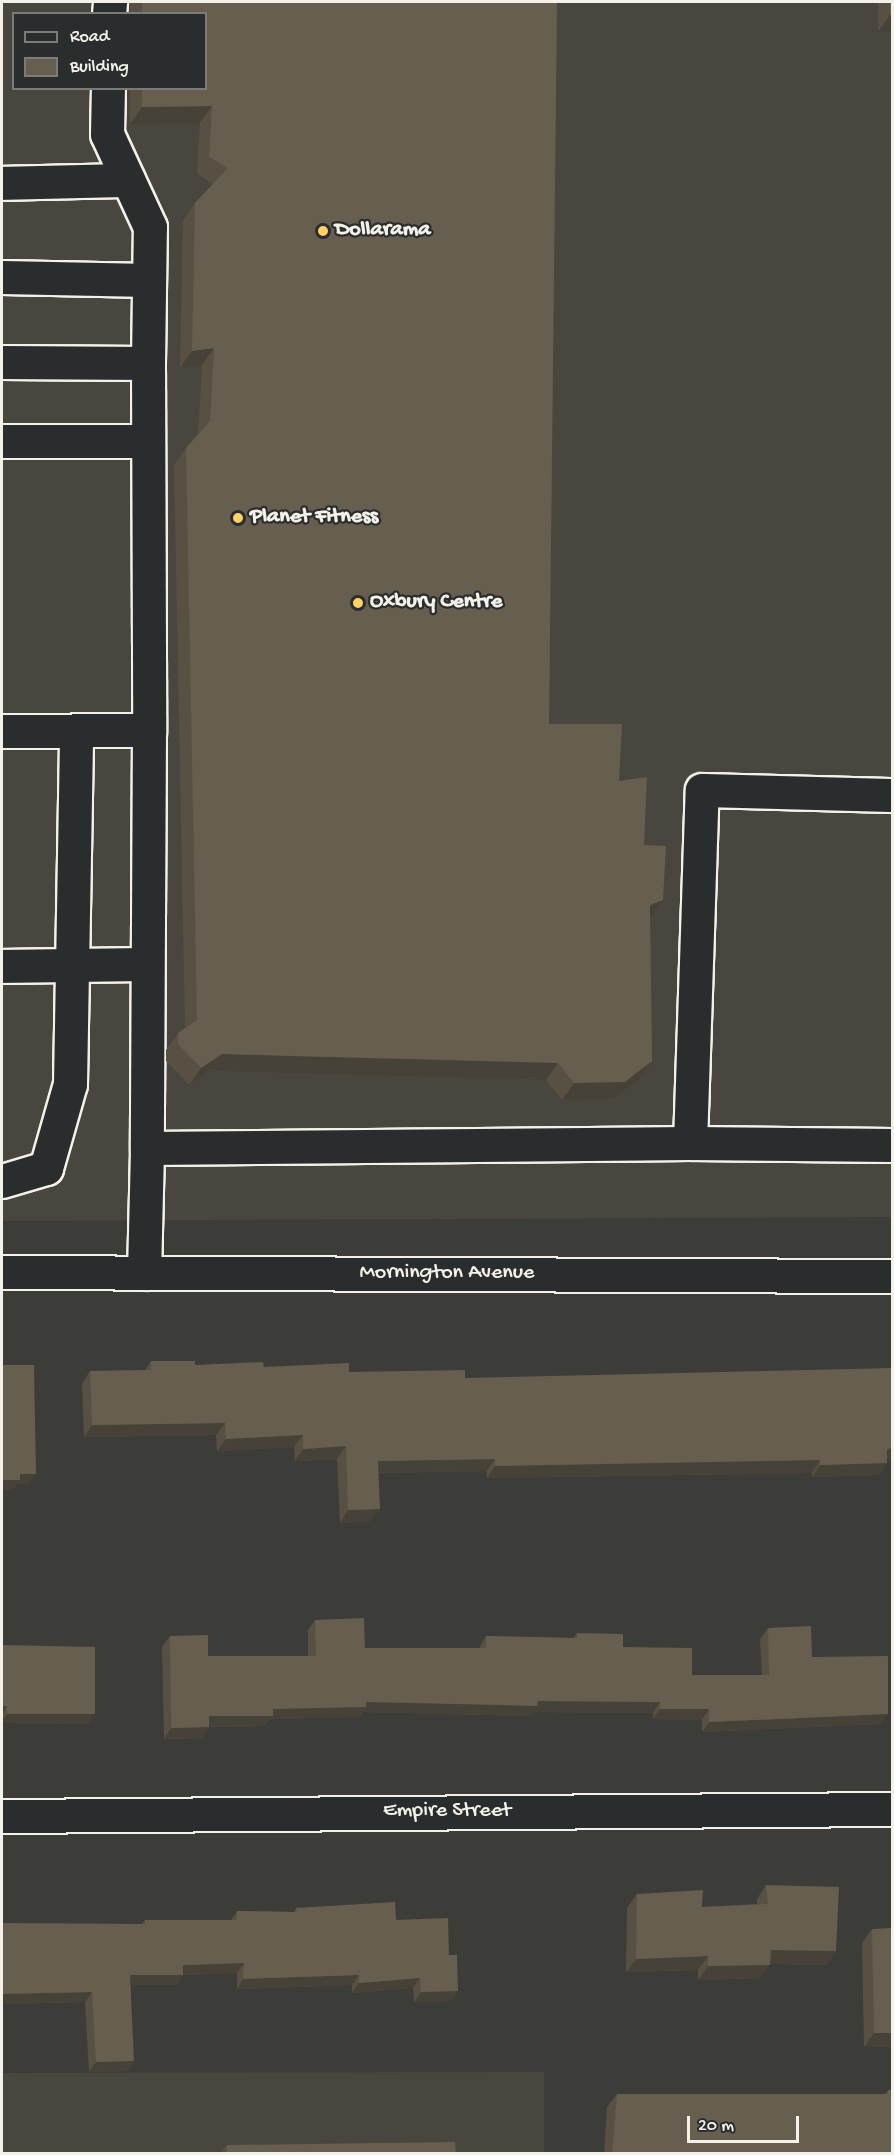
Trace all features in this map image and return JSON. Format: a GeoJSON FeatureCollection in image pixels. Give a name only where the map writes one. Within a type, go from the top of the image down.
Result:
{"type":"FeatureCollection","features":[{"type":"Feature","properties":{"kind":"street"},"geometry":{"type":"LineString","coordinates":[[108,90],[107,134],[150,227],[147,1148],[144,1273]]}},
{"type":"Feature","properties":{"kind":"street"},"geometry":{"type":"LineString","coordinates":[[2,183],[128,180]]}},
{"type":"Feature","properties":{"kind":"street"},"geometry":{"type":"LineString","coordinates":[[2,278],[149,280]]}},
{"type":"Feature","properties":{"kind":"street"},"geometry":{"type":"LineString","coordinates":[[2,362],[148,363]]}},
{"type":"Feature","properties":{"kind":"street"},"geometry":{"type":"LineString","coordinates":[[2,441],[148,441]]}},
{"type":"Feature","properties":{"kind":"street"},"geometry":{"type":"LineString","coordinates":[[2,731],[149,730]]}},
{"type":"Feature","properties":{"kind":"street"},"geometry":{"type":"LineString","coordinates":[[2,1181],[46,1168],[70,1084],[76,731]]}},
{"type":"Feature","properties":{"kind":"street"},"geometry":{"type":"LineString","coordinates":[[690,1143],[702,790],[892,795]]}},
{"type":"Feature","properties":{"kind":"street"},"geometry":{"type":"LineString","coordinates":[[2,966],[147,964]]}},
{"type":"Feature","properties":{"kind":"street"},"geometry":{"type":"LineString","coordinates":[[147,1148],[690,1143],[892,1145]]}},
{"type":"Feature","properties":{"kind":"street","name":"Mornington Avenue"},"geometry":{"type":"LineString","coordinates":[[2,1272],[892,1276]]}},
{"type":"Feature","properties":{"kind":"street","name":"Empire Street"},"geometry":{"type":"LineString","coordinates":[[2,1816],[892,1809]]}},
{"type":"Feature","properties":{"kind":"shaded area"},"geometry":{"type":"Polygon","coordinates":[[[2,2],[892,2],[892,1217],[2,1221],[2,2]]]}},
{"type":"Feature","properties":{"kind":"shaded area"},"geometry":{"type":"Polygon","coordinates":[[[544,2072],[544,2153],[2,2153],[2,2073],[544,2072]]]}},
{"type":"Feature","properties":{"kind":"building","name":"Oxbury Centre"},"geometry":{"type":"Polygon","coordinates":[[[142,2],[557,2],[549,724],[622,724],[619,781],[647,777],[644,845],[666,846],[663,900],[650,905],[652,1061],[625,1082],[574,1083],[558,1063],[222,1054],[201,1068],[178,1044],[178,1033],[197,1020],[186,448],[210,421],[214,348],[192,351],[195,203],[228,168],[209,157],[212,106],[142,107],[142,90],[207,90],[207,12],[142,12],[142,2]]]}},
{"type":"Feature","properties":{"kind":"building"},"geometry":{"type":"Polygon","coordinates":[[[890,2],[892,2],[892,15],[890,15],[890,2]]]}},
{"type":"Feature","properties":{"kind":"building"},"geometry":{"type":"Polygon","coordinates":[[[151,1361],[195,1361],[195,1365],[263,1362],[264,1367],[349,1363],[349,1372],[465,1370],[465,1378],[892,1368],[892,1447],[887,1450],[887,1463],[820,1465],[820,1460],[495,1466],[495,1459],[378,1461],[380,1509],[348,1510],[346,1446],[303,1449],[303,1435],[226,1439],[225,1423],[92,1425],[90,1371],[151,1370],[151,1361]]]}},
{"type":"Feature","properties":{"kind":"building"},"geometry":{"type":"Polygon","coordinates":[[[2,1365],[34,1365],[36,1474],[20,1474],[20,1480],[2,1480],[2,1365]]]}},
{"type":"Feature","properties":{"kind":"building"},"geometry":{"type":"Polygon","coordinates":[[[364,1618],[365,1648],[486,1648],[486,1636],[577,1638],[577,1633],[623,1634],[623,1647],[692,1648],[692,1675],[769,1675],[768,1628],[811,1626],[812,1657],[888,1656],[888,1714],[709,1722],[709,1709],[660,1709],[660,1702],[538,1701],[537,1706],[366,1702],[366,1707],[273,1709],[273,1716],[209,1716],[209,1727],[171,1728],[170,1636],[208,1635],[208,1656],[316,1656],[315,1620],[364,1618]]]}},
{"type":"Feature","properties":{"kind":"building"},"geometry":{"type":"Polygon","coordinates":[[[2,1645],[95,1647],[95,1714],[7,1714],[7,1706],[2,1706],[2,1645]]]}},
{"type":"Feature","properties":{"kind":"building"},"geometry":{"type":"Polygon","coordinates":[[[766,1885],[839,1887],[836,1951],[771,1950],[770,1965],[708,1966],[708,1956],[636,1959],[637,1894],[703,1890],[702,1907],[768,1904],[766,1885]]]}},
{"type":"Feature","properties":{"kind":"building"},"geometry":{"type":"Polygon","coordinates":[[[395,1902],[396,1920],[448,1918],[449,1955],[457,1955],[458,1991],[421,1992],[420,1978],[359,1983],[359,1975],[243,1979],[244,1963],[183,1965],[183,1975],[130,1975],[134,2061],[96,2062],[92,1992],[2,1994],[2,1923],[145,1924],[145,1920],[237,1920],[237,1911],[297,1912],[296,1908],[395,1902]]]}},
{"type":"Feature","properties":{"kind":"building"},"geometry":{"type":"Polygon","coordinates":[[[892,1928],[892,2033],[874,2033],[872,1929],[892,1928]]]}},
{"type":"Feature","properties":{"kind":"building"},"geometry":{"type":"Polygon","coordinates":[[[888,2090],[892,2090],[892,2154],[612,2154],[617,2094],[888,2094],[888,2090]]]}},
{"type":"Feature","properties":{"kind":"building"},"geometry":{"type":"Polygon","coordinates":[[[455,2142],[456,2154],[227,2154],[227,2145],[455,2142]]]}},
{"type":"Feature","properties":{"kind":"place","name":"Dollarama"},"geometry":{"type":"Point","coordinates":[323,231]}},
{"type":"Feature","properties":{"kind":"place","name":"Planet Fitness"},"geometry":{"type":"Point","coordinates":[238,518]}},
{"type":"Feature","properties":{"kind":"place","name":"Oxbury Centre"},"geometry":{"type":"Point","coordinates":[358,603]}}]}
